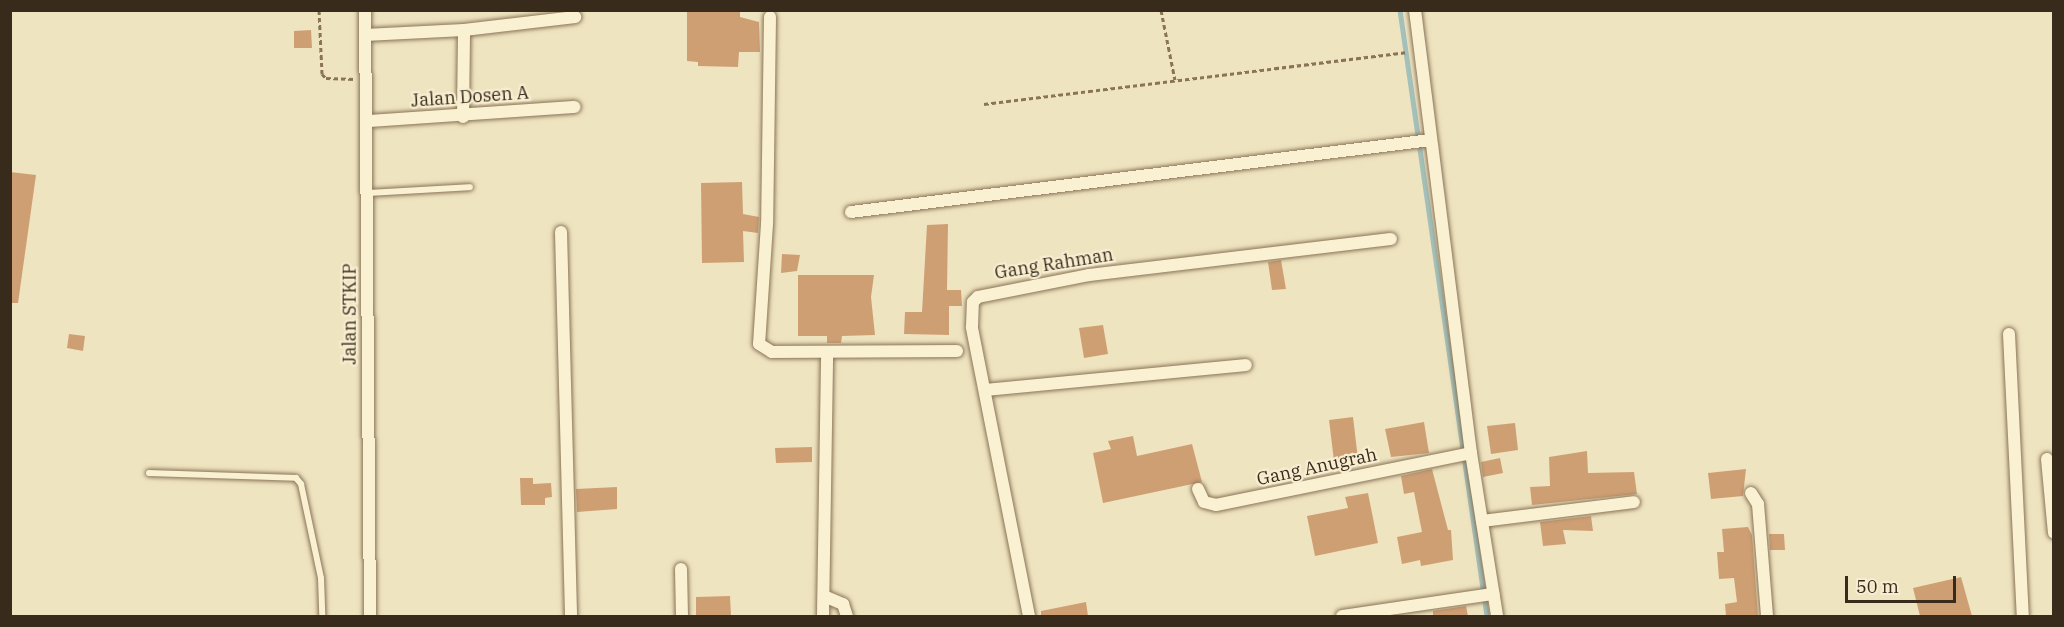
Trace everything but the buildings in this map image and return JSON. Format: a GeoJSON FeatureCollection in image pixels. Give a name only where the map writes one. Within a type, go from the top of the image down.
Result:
{"type":"FeatureCollection","features":[{"type":"Feature","properties":{"kind":"street","name":"Jalan STKIP"},"geometry":{"type":"LineString","coordinates":[[365,10],[368,121],[370,616]]}},
{"type":"Feature","properties":{"kind":"street"},"geometry":{"type":"LineString","coordinates":[[1415,10],[1469,453],[1482,521],[1488,594],[1497,616]]}},
{"type":"Feature","properties":{"kind":"street"},"geometry":{"type":"LineString","coordinates":[[365,35],[464,30],[575,17]]}},
{"type":"Feature","properties":{"kind":"street"},"geometry":{"type":"LineString","coordinates":[[770,17],[767,224],[758,338],[763,348],[772,352],[827,354],[957,351]]}},
{"type":"Feature","properties":{"kind":"street"},"geometry":{"type":"LineString","coordinates":[[463,117],[464,30]]}},
{"type":"Feature","properties":{"kind":"street","name":"Jalan Dosen A"},"geometry":{"type":"LineString","coordinates":[[368,121],[463,117],[575,107]]}},
{"type":"Feature","properties":{"kind":"street"},"geometry":{"type":"LineString","coordinates":[[851,212],[1431,140]]}},
{"type":"Feature","properties":{"kind":"street"},"geometry":{"type":"LineString","coordinates":[[561,232],[571,616]]}},
{"type":"Feature","properties":{"kind":"street","name":"Gang Rahman"},"geometry":{"type":"LineString","coordinates":[[1029,616],[972,312],[973,302],[985,294],[1089,275],[1390,239]]}},
{"type":"Feature","properties":{"kind":"street"},"geometry":{"type":"LineString","coordinates":[[2009,334],[2023,616]]}},
{"type":"Feature","properties":{"kind":"street"},"geometry":{"type":"LineString","coordinates":[[824,616],[827,354]]}},
{"type":"Feature","properties":{"kind":"street"},"geometry":{"type":"LineString","coordinates":[[986,390],[1246,365]]}},
{"type":"Feature","properties":{"kind":"street","name":"Gang Anugrah"},"geometry":{"type":"LineString","coordinates":[[1198,489],[1204,502],[1216,505],[1278,495],[1451,455],[1469,453]]}},
{"type":"Feature","properties":{"kind":"street"},"geometry":{"type":"LineString","coordinates":[[2048,459],[2054,533]]}},
{"type":"Feature","properties":{"kind":"street"},"geometry":{"type":"LineString","coordinates":[[1751,493],[1758,504],[1767,616]]}},
{"type":"Feature","properties":{"kind":"street"},"geometry":{"type":"LineString","coordinates":[[1482,521],[1634,502]]}},
{"type":"Feature","properties":{"kind":"street"},"geometry":{"type":"LineString","coordinates":[[681,569],[682,616]]}},
{"type":"Feature","properties":{"kind":"street"},"geometry":{"type":"LineString","coordinates":[[1342,616],[1488,594]]}},
{"type":"Feature","properties":{"kind":"street"},"geometry":{"type":"LineString","coordinates":[[824,596],[843,604],[847,616]]}},
{"type":"Feature","properties":{"kind":"lane"},"geometry":{"type":"LineString","coordinates":[[367,193],[470,187]]}},
{"type":"Feature","properties":{"kind":"lane"},"geometry":{"type":"LineString","coordinates":[[149,473],[296,478],[301,484],[321,578],[322,616]]}},
{"type":"Feature","properties":{"kind":"path"},"geometry":{"type":"LineString","coordinates":[[320,10],[322,74],[332,78],[350,79]]}},
{"type":"Feature","properties":{"kind":"path"},"geometry":{"type":"LineString","coordinates":[[1161,10],[1174,80]]}},
{"type":"Feature","properties":{"kind":"path"},"geometry":{"type":"LineString","coordinates":[[984,104],[1407,52]]}},
{"type":"Feature","properties":{"kind":"waterway"},"geometry":{"type":"LineString","coordinates":[[1400,10],[1487,616]]}}]}
